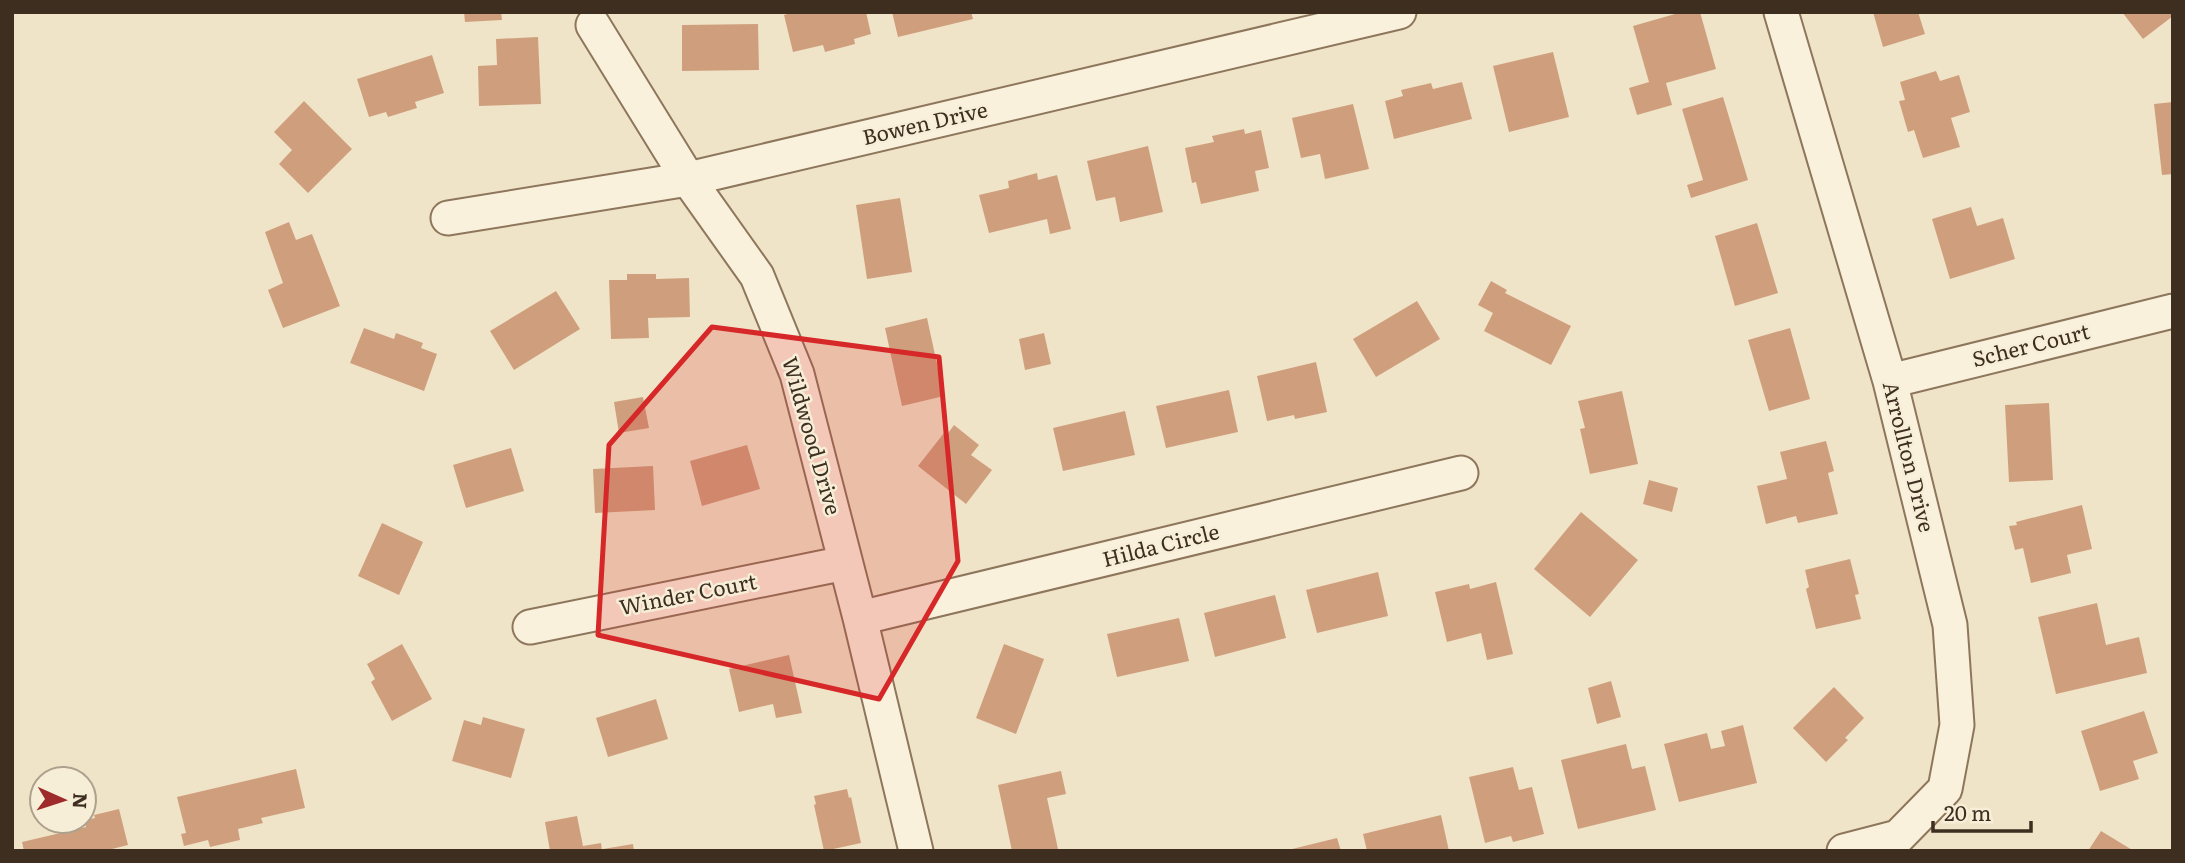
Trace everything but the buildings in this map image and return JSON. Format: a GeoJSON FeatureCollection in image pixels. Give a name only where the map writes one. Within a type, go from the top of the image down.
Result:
{"type":"FeatureCollection","features":[{"type":"Feature","properties":{"kind":"street","name":"Bowen Drive"},"geometry":{"type":"LineString","coordinates":[[448,218],[688,179],[1399,12]]}},
{"type":"Feature","properties":{"kind":"street","name":"Arrollton Drive"},"geometry":{"type":"LineString","coordinates":[[1781,12],[1889,381],[1950,625],[1957,725],[1945,789],[1898,837],[1844,851]]}},
{"type":"Feature","properties":{"kind":"street","name":"Wildwood Drive"},"geometry":{"type":"LineString","coordinates":[[593,25],[688,179],[757,276],[797,374],[916,851]]}},
{"type":"Feature","properties":{"kind":"street","name":"Scher Court"},"geometry":{"type":"LineString","coordinates":[[1889,381],[2173,311]]}},
{"type":"Feature","properties":{"kind":"street","name":"Hilda Circle"},"geometry":{"type":"LineString","coordinates":[[860,618],[1461,473]]}},
{"type":"Feature","properties":{"kind":"street","name":"Winder Court"},"geometry":{"type":"LineString","coordinates":[[530,627],[845,563]]}},
{"type":"Feature","properties":{"kind":"highlighted area"},"geometry":{"type":"Polygon","coordinates":[[[712,327],[939,357],[958,561],[879,699],[598,635],[609,445],[712,327]]]}}]}
